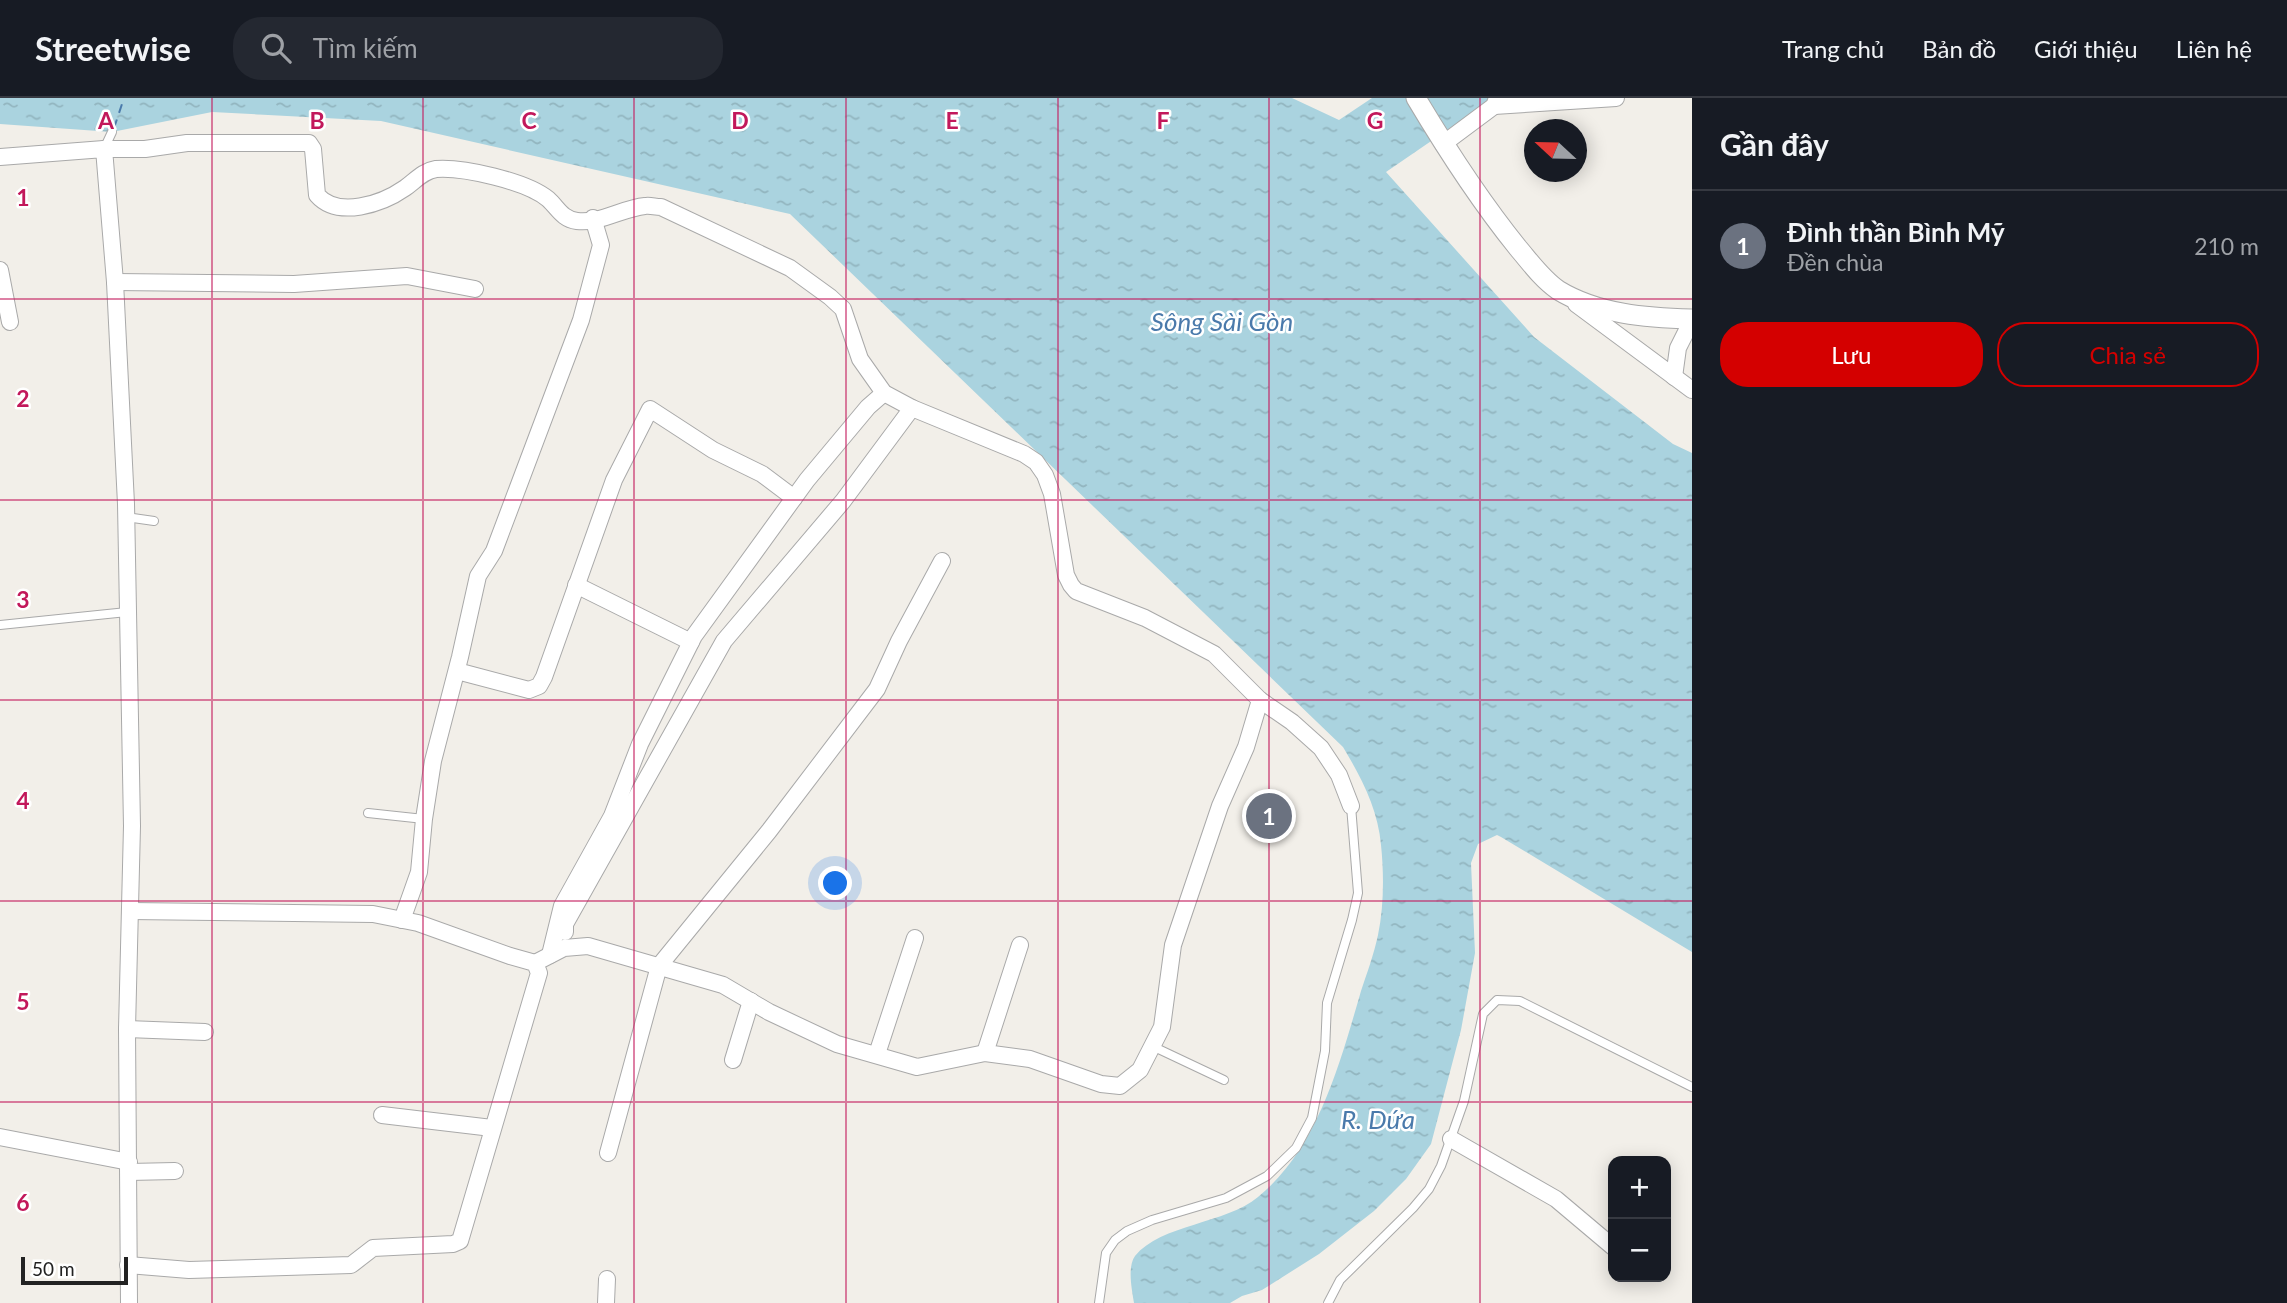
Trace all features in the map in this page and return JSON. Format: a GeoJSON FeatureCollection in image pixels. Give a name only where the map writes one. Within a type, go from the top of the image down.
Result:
{"type":"FeatureCollection","features":[{"type":"Feature","properties":{"kind":"street"},"geometry":{"type":"LineString","coordinates":[[1416,98],[1442,142],[1509,236],[1544,277],[1692,390]]}},
{"type":"Feature","properties":{"kind":"street"},"geometry":{"type":"LineString","coordinates":[[1442,142],[1496,102],[1616,98]]}},
{"type":"Feature","properties":{"kind":"street"},"geometry":{"type":"LineString","coordinates":[[0,157],[104,149],[145,149],[187,143],[306,143],[313,149],[317,195],[332,206],[341,208],[373,203],[392,196],[428,170],[452,168],[523,185],[548,199],[566,218],[579,221],[645,206],[660,207],[790,268],[843,309],[860,359],[884,393],[912,408],[1024,454],[1036,462],[1045,475],[1052,494],[1066,575],[1076,591],[1145,618],[1214,654],[1259,700],[1292,722],[1321,748],[1339,775],[1351,806]]}},
{"type":"Feature","properties":{"kind":"street"},"geometry":{"type":"LineString","coordinates":[[104,149],[116,282],[126,517],[132,826],[127,1029],[129,1303]]}},
{"type":"Feature","properties":{"kind":"street"},"geometry":{"type":"LineString","coordinates":[[402,920],[419,872],[433,761],[478,576],[494,551],[581,320],[601,245],[593,218]]}},
{"type":"Feature","properties":{"kind":"street"},"geometry":{"type":"LineString","coordinates":[[0,270],[10,322]]}},
{"type":"Feature","properties":{"kind":"street"},"geometry":{"type":"LineString","coordinates":[[116,282],[294,284],[407,276],[475,289]]}},
{"type":"Feature","properties":{"kind":"street"},"geometry":{"type":"LineString","coordinates":[[1558,289],[1616,312],[1692,320],[1678,348],[1674,377]]}},
{"type":"Feature","properties":{"kind":"street"},"geometry":{"type":"LineString","coordinates":[[557,952],[562,906],[611,816],[640,744],[691,642],[794,498],[868,407],[884,393]]}},
{"type":"Feature","properties":{"kind":"street"},"geometry":{"type":"LineString","coordinates":[[557,952],[565,924],[724,641],[843,501],[912,408]]}},
{"type":"Feature","properties":{"kind":"street"},"geometry":{"type":"LineString","coordinates":[[457,670],[528,690],[539,686],[614,480],[650,409],[713,450],[762,474],[794,498]]}},
{"type":"Feature","properties":{"kind":"street"},"geometry":{"type":"LineString","coordinates":[[608,1153],[659,967],[769,831],[877,689],[899,641],[942,561]]}},
{"type":"Feature","properties":{"kind":"street"},"geometry":{"type":"LineString","coordinates":[[576,585],[691,642]]}},
{"type":"Feature","properties":{"kind":"street"},"geometry":{"type":"LineString","coordinates":[[130,911],[373,914],[418,923],[510,956],[535,962],[557,952],[588,946],[723,985],[769,1013],[837,1044],[916,1067],[985,1053],[1030,1059],[1101,1083],[1120,1086],[1140,1069],[1162,1027],[1173,945],[1220,806],[1247,747],[1259,700]]}},
{"type":"Feature","properties":{"kind":"street"},"geometry":{"type":"LineString","coordinates":[[877,1054],[915,938]]}},
{"type":"Feature","properties":{"kind":"street"},"geometry":{"type":"LineString","coordinates":[[985,1053],[1020,945]]}},
{"type":"Feature","properties":{"kind":"street"},"geometry":{"type":"LineString","coordinates":[[128,1270],[351,1265],[373,1248],[453,1244],[460,1241],[539,973],[535,962]]}},
{"type":"Feature","properties":{"kind":"street"},"geometry":{"type":"LineString","coordinates":[[733,1060],[751,1001]]}},
{"type":"Feature","properties":{"kind":"street"},"geometry":{"type":"LineString","coordinates":[[127,1029],[205,1032]]}},
{"type":"Feature","properties":{"kind":"street"},"geometry":{"type":"LineString","coordinates":[[382,1115],[492,1128]]}},
{"type":"Feature","properties":{"kind":"street"},"geometry":{"type":"LineString","coordinates":[[0,1137],[129,1167],[175,1171]]}},
{"type":"Feature","properties":{"kind":"street"},"geometry":{"type":"LineString","coordinates":[[1451,1139],[1556,1199],[1608,1243]]}},
{"type":"Feature","properties":{"kind":"street"},"geometry":{"type":"LineString","coordinates":[[115,1303],[128,1270]]}},
{"type":"Feature","properties":{"kind":"street"},"geometry":{"type":"LineString","coordinates":[[606,1303],[607,1279]]}},
{"type":"Feature","properties":{"kind":"lane"},"geometry":{"type":"LineString","coordinates":[[104,149],[112,132]]}},
{"type":"Feature","properties":{"kind":"lane"},"geometry":{"type":"LineString","coordinates":[[126,517],[154,520]]}},
{"type":"Feature","properties":{"kind":"lane"},"geometry":{"type":"LineString","coordinates":[[0,625],[127,612]]}},
{"type":"Feature","properties":{"kind":"lane"},"geometry":{"type":"LineString","coordinates":[[1099,1303],[1106,1253],[1115,1240],[1126,1231],[1152,1220],[1226,1198],[1267,1176],[1296,1148],[1312,1118],[1325,1051],[1326,1003],[1352,920],[1357,893],[1351,806]]}},
{"type":"Feature","properties":{"kind":"lane"},"geometry":{"type":"LineString","coordinates":[[368,813],[424,819]]}},
{"type":"Feature","properties":{"kind":"lane"},"geometry":{"type":"LineString","coordinates":[[1328,1303],[1340,1280],[1413,1209],[1429,1189],[1441,1166],[1464,1101],[1483,1014],[1497,1000],[1520,1001],[1692,1087]]}},
{"type":"Feature","properties":{"kind":"lane"},"geometry":{"type":"LineString","coordinates":[[1152,1046],[1224,1080]]}},
{"type":"Feature","properties":{"kind":"water","name":"Sông Sài Gòn"},"geometry":{"type":"Polygon","coordinates":[[[0,98],[1292,98],[1339,120],[1372,98],[1494,98],[1386,172],[1534,337],[1673,444],[1692,453],[1692,952],[1501,837],[1497,835],[1478,844],[1471,863],[1475,953],[1461,1030],[1431,1144],[1406,1179],[1374,1211],[1319,1254],[1262,1290],[1230,1303],[1134,1303],[1131,1272],[1135,1256],[1146,1245],[1161,1237],[1229,1213],[1258,1197],[1279,1177],[1296,1154],[1324,1103],[1335,1075],[1376,942],[1383,890],[1381,845],[1376,819],[1362,782],[1343,747],[790,214],[381,121],[212,112],[112,132],[0,124],[0,98]]]}},
{"type":"Feature","properties":{"kind":"building"},"geometry":{"type":"Polygon","coordinates":[[[1276,798],[1288,816],[1262,834],[1250,816],[1276,798]]]}},
{"type":"Feature","properties":{"kind":"ferry route"},"geometry":{"type":"LineString","coordinates":[[114,128],[124,98]]}},
{"type":"Feature","properties":{"kind":"place","name":"Đình thần Bình Mỹ"},"geometry":{"type":"Point","coordinates":[1269,816]}},
{"type":"Feature","properties":{"kind":"water label","name":"R. Dứa"},"geometry":{"type":"Point","coordinates":[1378,1119]}}]}
